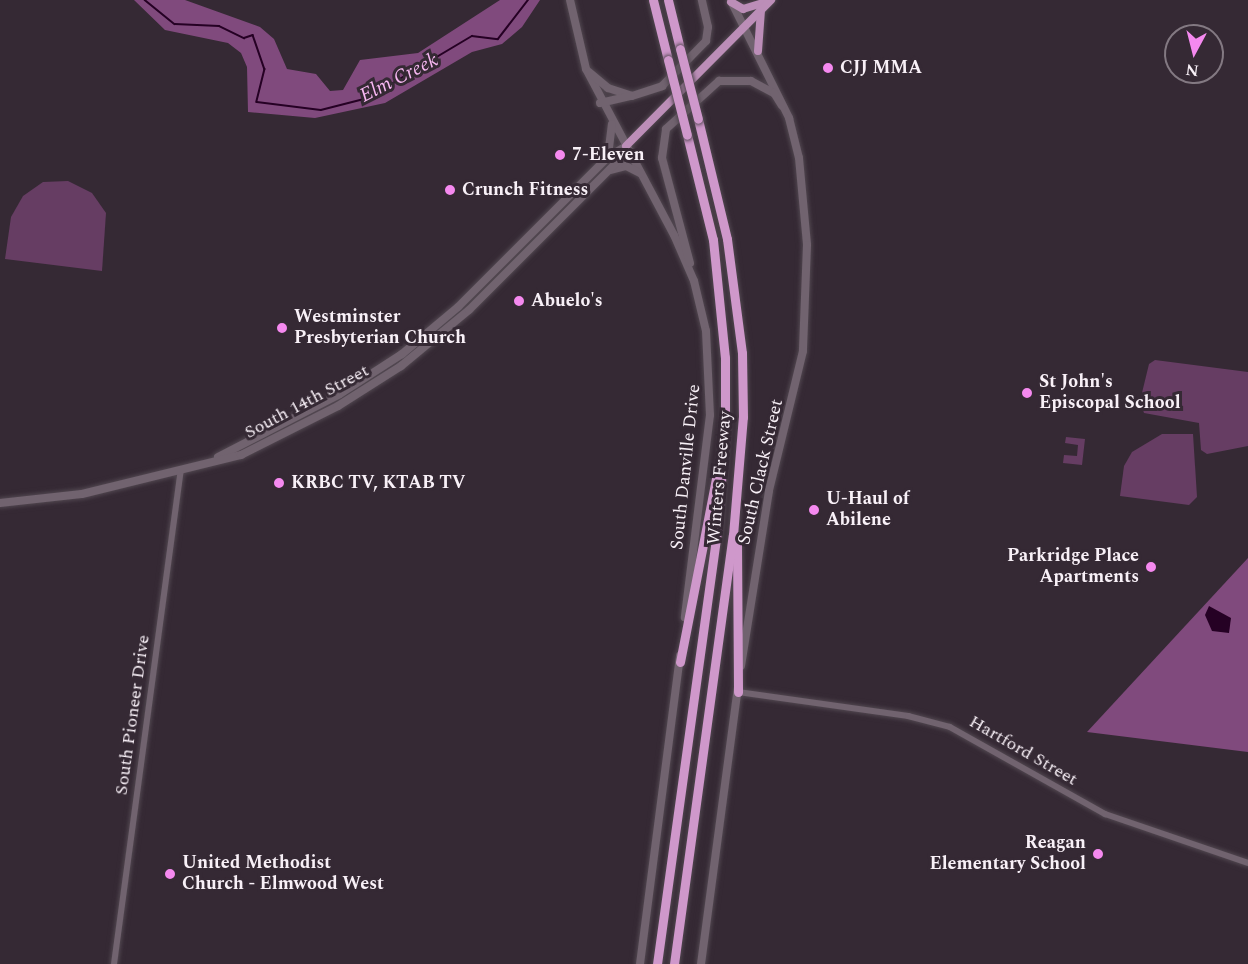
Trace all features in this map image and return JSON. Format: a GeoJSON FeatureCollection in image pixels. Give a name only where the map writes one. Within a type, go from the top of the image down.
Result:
{"type":"FeatureCollection","features":[{"type":"Feature","properties":{"kind":"highway","name":"Winters Freeway"},"geometry":{"type":"LineString","coordinates":[[653,0],[713,240],[725,358],[725,435],[718,525],[657,964]]}},
{"type":"Feature","properties":{"kind":"highway","name":"Winters Freeway"},"geometry":{"type":"LineString","coordinates":[[668,0],[727,239],[742,353],[740,468],[674,964]]}},
{"type":"Feature","properties":{"kind":"highway"},"geometry":{"type":"LineString","coordinates":[[731,1],[743,9],[770,1]]}},
{"type":"Feature","properties":{"kind":"highway"},"geometry":{"type":"LineString","coordinates":[[626,146],[770,1]]}},
{"type":"Feature","properties":{"kind":"highway"},"geometry":{"type":"LineString","coordinates":[[758,51],[762,9]]}},
{"type":"Feature","properties":{"kind":"highway"},"geometry":{"type":"LineString","coordinates":[[680,662],[725,435]]}},
{"type":"Feature","properties":{"kind":"highway"},"geometry":{"type":"LineString","coordinates":[[738,692],[740,468]]}},
{"type":"Feature","properties":{"kind":"main road","name":"South Danville Drive"},"geometry":{"type":"LineString","coordinates":[[570,0],[586,69],[600,102],[641,174],[694,281],[710,360],[710,415],[640,964]]}},
{"type":"Feature","properties":{"kind":"main road"},"geometry":{"type":"LineString","coordinates":[[600,102],[632,96],[662,86],[706,41],[708,27],[702,0]]}},
{"type":"Feature","properties":{"kind":"main road","name":"South Clack Street"},"geometry":{"type":"LineString","coordinates":[[701,964],[756,558],[806,329],[807,245],[800,158],[789,118],[758,51],[731,1]]}},
{"type":"Feature","properties":{"kind":"main road"},"geometry":{"type":"LineString","coordinates":[[586,69],[608,88],[632,96]]}},
{"type":"Feature","properties":{"kind":"main road"},"geometry":{"type":"LineString","coordinates":[[694,281],[662,158],[666,129],[708,87],[730,79],[764,87],[789,118]]}},
{"type":"Feature","properties":{"kind":"main road"},"geometry":{"type":"LineString","coordinates":[[608,157],[612,122]]}},
{"type":"Feature","properties":{"kind":"main road","name":"South 14th Street"},"geometry":{"type":"LineString","coordinates":[[211,461],[340,394],[402,354],[458,307],[608,157],[626,146]]}},
{"type":"Feature","properties":{"kind":"main road","name":"South 14th Street"},"geometry":{"type":"LineString","coordinates":[[0,502],[82,494],[241,455],[338,406],[401,366],[469,310],[608,171],[626,146]]}},
{"type":"Feature","properties":{"kind":"main road"},"geometry":{"type":"LineString","coordinates":[[608,171],[626,166],[641,174]]}},
{"type":"Feature","properties":{"kind":"street"},"geometry":{"type":"LineString","coordinates":[[241,455],[243,443]]}},
{"type":"Feature","properties":{"kind":"street","name":"South Pioneer Drive"},"geometry":{"type":"LineString","coordinates":[[114,964],[181,471]]}},
{"type":"Feature","properties":{"kind":"street","name":"Hartford Street"},"geometry":{"type":"LineString","coordinates":[[738,692],[908,716],[950,727],[1105,814],[1248,863]]}},
{"type":"Feature","properties":{"kind":"shaded area"},"geometry":{"type":"Polygon","coordinates":[[[134,0],[185,0],[260,27],[274,39],[287,69],[316,74],[330,91],[343,90],[360,60],[418,53],[500,0],[540,0],[522,27],[502,44],[472,52],[385,103],[315,118],[248,112],[247,67],[241,53],[228,43],[165,30],[134,0]]]}},
{"type":"Feature","properties":{"kind":"shaded area"},"geometry":{"type":"Polygon","coordinates":[[[68,181],[92,193],[106,213],[102,271],[5,259],[11,217],[23,196],[43,182],[68,181]]]}},
{"type":"Feature","properties":{"kind":"shaded area"},"geometry":{"type":"Polygon","coordinates":[[[1155,360],[1248,372],[1248,446],[1207,454],[1201,450],[1199,423],[1144,413],[1140,401],[1149,364],[1155,360]]]}},
{"type":"Feature","properties":{"kind":"shaded area"},"geometry":{"type":"Polygon","coordinates":[[[1162,434],[1193,434],[1197,497],[1189,505],[1120,496],[1124,466],[1132,452],[1162,434]]]}},
{"type":"Feature","properties":{"kind":"shaded area"},"geometry":{"type":"Polygon","coordinates":[[[1066,437],[1085,439],[1082,465],[1063,463],[1064,455],[1077,456],[1078,445],[1065,443],[1066,437]]]}},
{"type":"Feature","properties":{"kind":"shaded area"},"geometry":{"type":"Polygon","coordinates":[[[1248,558],[1248,752],[1087,732],[1248,558]]]}},
{"type":"Feature","properties":{"kind":"shaded area"},"geometry":{"type":"Polygon","coordinates":[[[1209,606],[1231,618],[1229,633],[1212,631],[1205,615],[1209,606]]]}},
{"type":"Feature","properties":{"kind":"waterway","name":"Elm Creek"},"geometry":{"type":"LineString","coordinates":[[145,0],[175,24],[219,26],[244,38],[253,35],[265,69],[257,102],[321,110],[368,98],[472,36],[498,39],[528,0]]}},
{"type":"Feature","properties":{"kind":"place","name":"CJJ MMA"},"geometry":{"type":"Point","coordinates":[828,68]}},
{"type":"Feature","properties":{"kind":"place","name":"7-Eleven"},"geometry":{"type":"Point","coordinates":[560,155]}},
{"type":"Feature","properties":{"kind":"place","name":"Crunch Fitness"},"geometry":{"type":"Point","coordinates":[450,190]}},
{"type":"Feature","properties":{"kind":"place","name":"Abuelo's"},"geometry":{"type":"Point","coordinates":[519,301]}},
{"type":"Feature","properties":{"kind":"place","name":"Westminster Presbyterian Church"},"geometry":{"type":"Point","coordinates":[282,328]}},
{"type":"Feature","properties":{"kind":"place","name":"St John's Episcopal School"},"geometry":{"type":"Point","coordinates":[1027,393]}},
{"type":"Feature","properties":{"kind":"place","name":"KRBC TV, KTAB TV"},"geometry":{"type":"Point","coordinates":[279,483]}},
{"type":"Feature","properties":{"kind":"place","name":"U-Haul of Abilene"},"geometry":{"type":"Point","coordinates":[814,510]}},
{"type":"Feature","properties":{"kind":"place","name":"Parkridge Place Apartments"},"geometry":{"type":"Point","coordinates":[1151,567]}},
{"type":"Feature","properties":{"kind":"place","name":"Reagan Elementary School"},"geometry":{"type":"Point","coordinates":[1098,854]}},
{"type":"Feature","properties":{"kind":"place","name":"United Methodist Church - Elmwood West"},"geometry":{"type":"Point","coordinates":[170,874]}}]}
